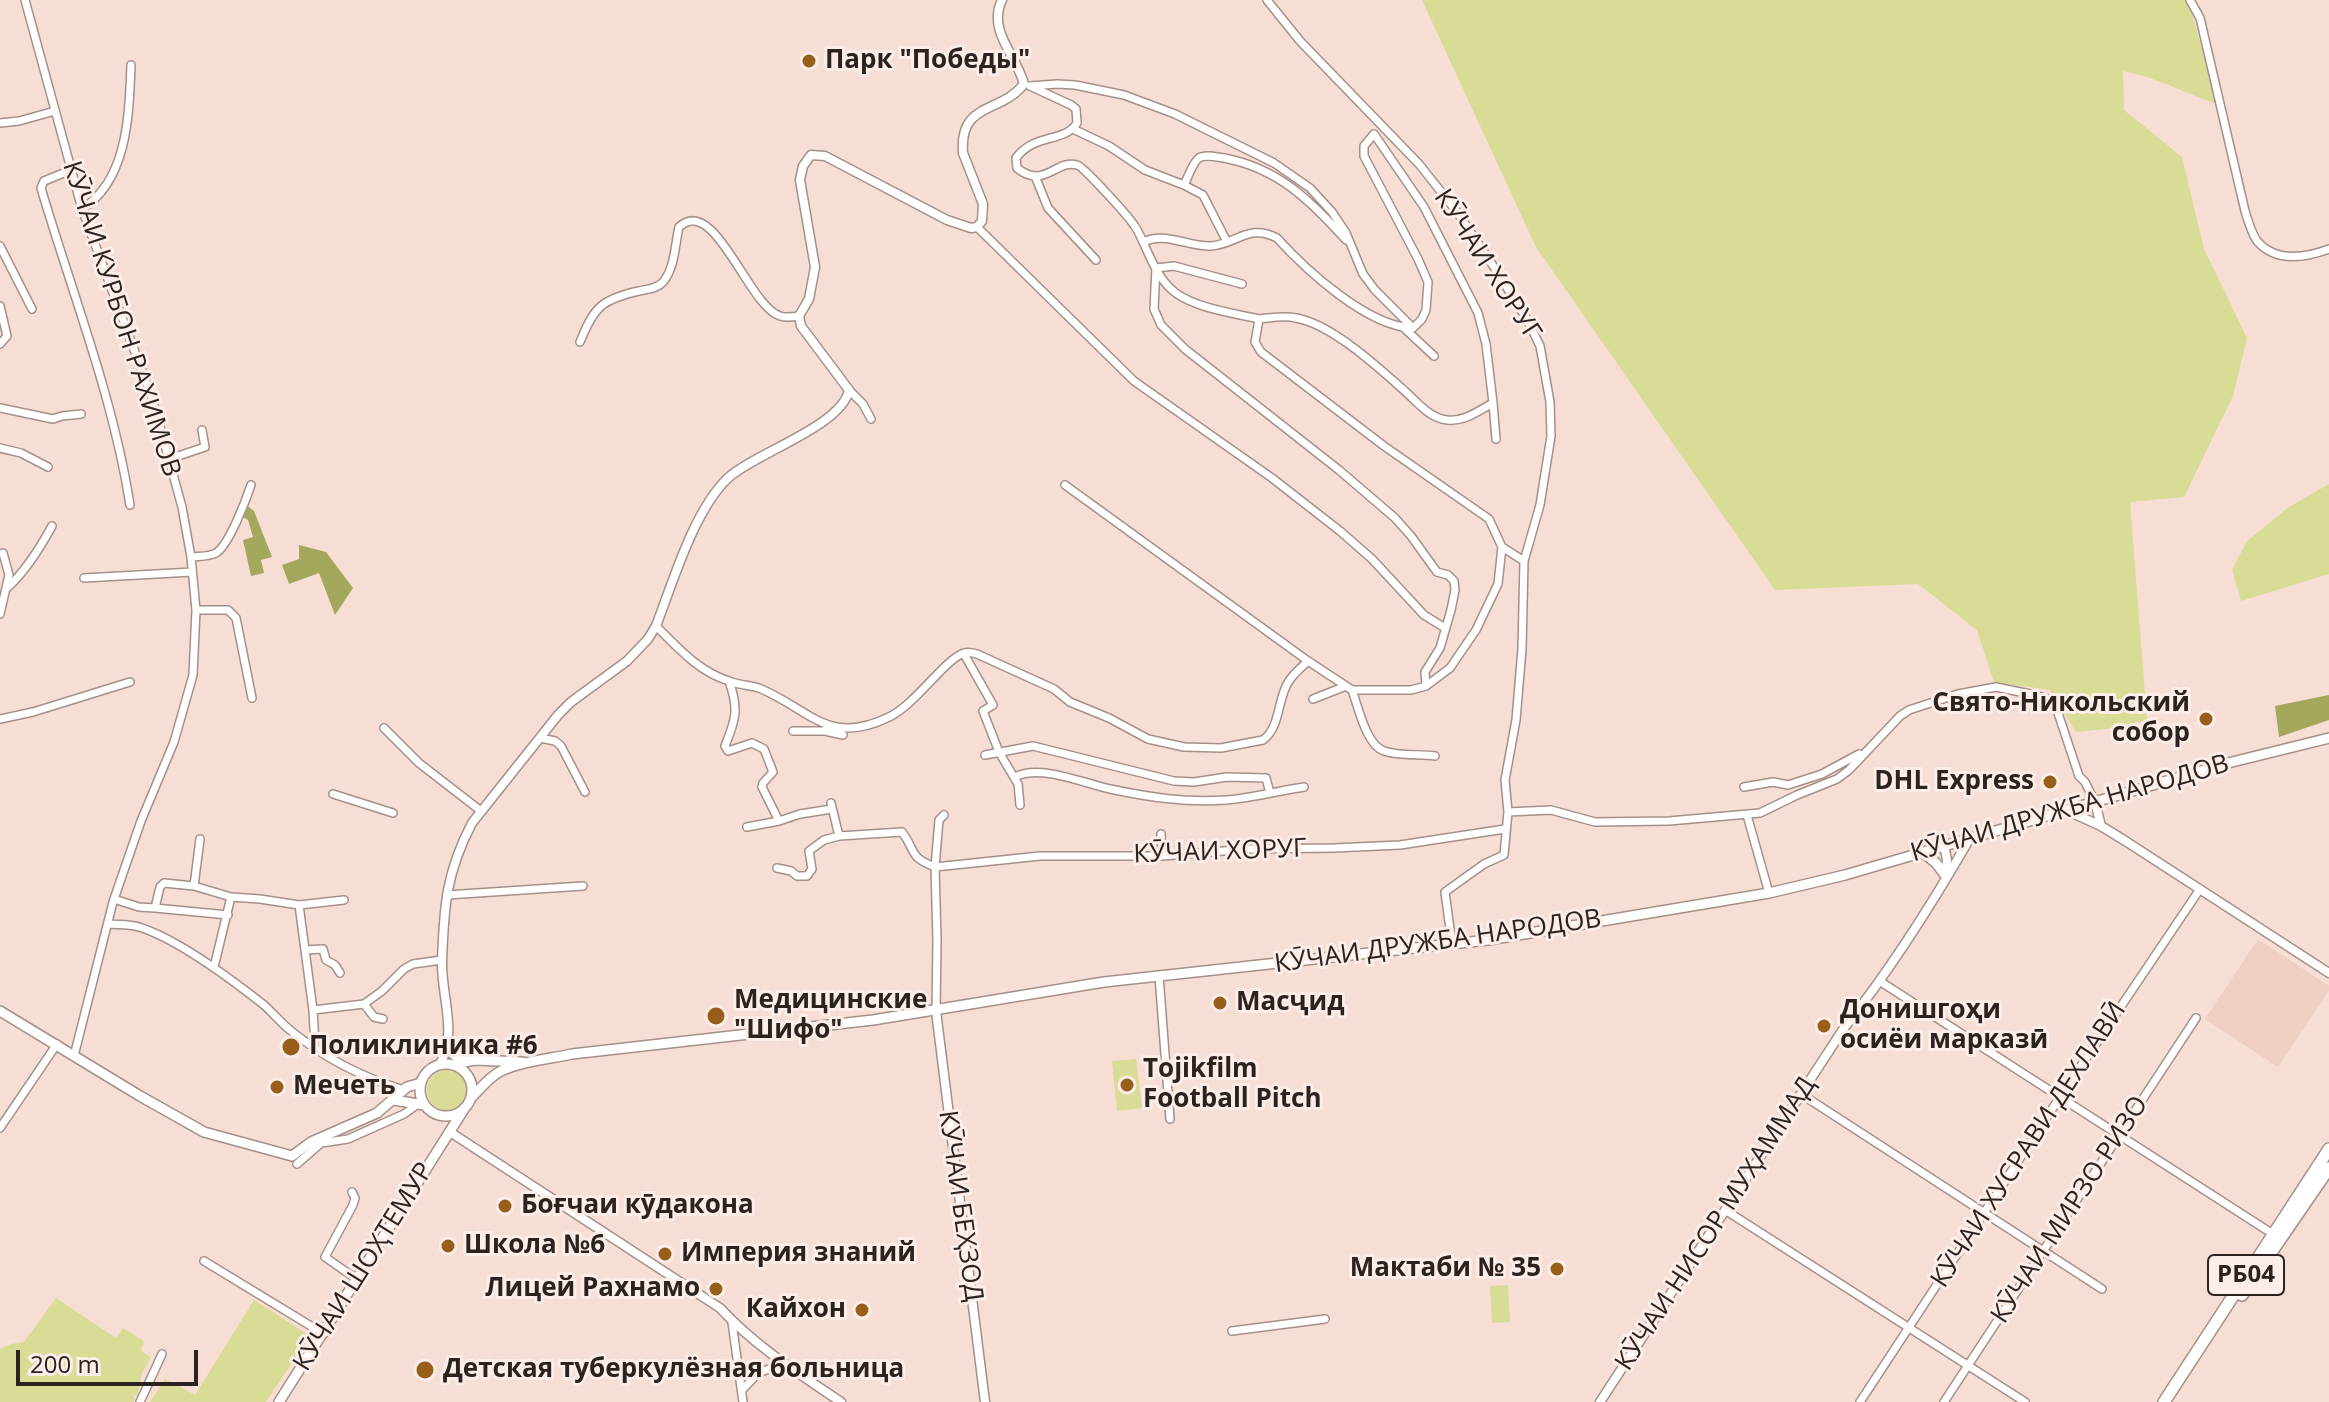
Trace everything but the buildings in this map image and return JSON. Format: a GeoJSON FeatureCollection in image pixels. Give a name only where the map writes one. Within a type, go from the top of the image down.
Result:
{"type":"FeatureCollection","features":[{"type":"Feature","properties":{"kind":"highway","name":"РБ04"},"geometry":{"type":"LineString","coordinates":[[2171,1402],[2277,1237],[2329,1149]]}},
{"type":"Feature","properties":{"kind":"highway","name":"РБ04"},"geometry":{"type":"LineString","coordinates":[[2164,1402],[2277,1237],[2329,1168]]}},
{"type":"Feature","properties":{"kind":"main road","name":"КӮЧАИ ДРУЖБА НАРОДОВ"},"geometry":{"type":"LineString","coordinates":[[530,1062],[936,1011],[1104,982],[1452,944],[1769,893],[1845,875],[2228,763],[2329,738]]}},
{"type":"Feature","properties":{"kind":"main road"},"geometry":{"type":"LineString","coordinates":[[1921,851],[1945,875]]}},
{"type":"Feature","properties":{"kind":"main road"},"geometry":{"type":"LineString","coordinates":[[0,1011],[204,1132],[292,1156],[311,1142],[368,1118],[404,1090],[421,1083]]}},
{"type":"Feature","properties":{"kind":"main road"},"geometry":{"type":"LineString","coordinates":[[449,1044],[454,1055],[460,1058],[530,1062]]}},
{"type":"Feature","properties":{"kind":"main road"},"geometry":{"type":"LineString","coordinates":[[422,1104],[421,1083],[428,1071],[440,1064],[475,1060]]}},
{"type":"Feature","properties":{"kind":"main road"},"geometry":{"type":"LineString","coordinates":[[436,1114],[451,1116],[464,1109],[492,1077],[530,1062]]}},
{"type":"Feature","properties":{"kind":"main road"},"geometry":{"type":"LineString","coordinates":[[452,1065],[462,1069],[469,1077],[471,1098]]}},
{"type":"Feature","properties":{"kind":"main road"},"geometry":{"type":"LineString","coordinates":[[391,1102],[422,1104],[436,1114],[450,1132]]}},
{"type":"Feature","properties":{"kind":"main road","name":"КӮЧАИ ШОҲТЕМУР"},"geometry":{"type":"LineString","coordinates":[[279,1402],[464,1109]]}},
{"type":"Feature","properties":{"kind":"street","name":"КӮЧАИ КУРБОН РАХИМОВ"},"geometry":{"type":"LineString","coordinates":[[25,0],[82,209],[152,398],[182,507],[196,610],[193,675],[174,742],[141,821],[114,899],[74,1056]]}},
{"type":"Feature","properties":{"kind":"street"},"geometry":{"type":"LineString","coordinates":[[1002,0],[998,28],[1027,85],[1071,105],[1078,117],[1068,133],[1039,139],[1019,153],[1017,168],[1035,176],[1070,164],[1083,168],[1132,222],[1156,268],[1178,295],[1259,319],[1295,318],[1327,331],[1375,364],[1436,418],[1456,420],[1468,417],[1493,403]]}},
{"type":"Feature","properties":{"kind":"street","name":"КӮЧАИ ХОРУГ"},"geometry":{"type":"LineString","coordinates":[[1267,0],[1300,41],[1419,164],[1457,212],[1521,309],[1540,346],[1550,402],[1551,436],[1540,505],[1524,561],[1516,720],[1505,780],[1508,812],[1504,855],[1484,864],[1445,892],[1452,944]]}},
{"type":"Feature","properties":{"kind":"street"},"geometry":{"type":"LineString","coordinates":[[2190,0],[2200,18],[2245,211],[2258,242],[2266,249],[2289,257],[2309,256],[2329,249]]}},
{"type":"Feature","properties":{"kind":"street"},"geometry":{"type":"LineString","coordinates":[[82,209],[103,192],[122,146],[128,119],[131,65]]}},
{"type":"Feature","properties":{"kind":"street"},"geometry":{"type":"LineString","coordinates":[[871,419],[863,404],[801,326],[799,316],[809,299],[815,267],[800,180],[803,166],[811,155],[825,156],[957,224],[977,227],[982,221],[983,204],[963,153],[966,125],[981,110],[1014,96],[1027,85],[1075,85],[1124,95],[1161,108],[1255,152],[1295,176],[1332,212],[1346,233],[1363,274],[1413,328]]}},
{"type":"Feature","properties":{"kind":"street"},"geometry":{"type":"LineString","coordinates":[[0,123],[55,111]]}},
{"type":"Feature","properties":{"kind":"street"},"geometry":{"type":"LineString","coordinates":[[1383,125],[1364,146],[1364,156],[1428,282],[1426,310],[1422,319],[1413,328],[1404,328]]}},
{"type":"Feature","properties":{"kind":"street"},"geometry":{"type":"LineString","coordinates":[[1073,129],[1109,146],[1145,170],[1197,191],[1208,202],[1227,242]]}},
{"type":"Feature","properties":{"kind":"street"},"geometry":{"type":"LineString","coordinates":[[1374,134],[1424,207],[1478,313],[1486,344],[1496,439]]}},
{"type":"Feature","properties":{"kind":"street"},"geometry":{"type":"LineString","coordinates":[[1184,185],[1201,157],[1223,158],[1247,165],[1276,177],[1302,195],[1353,248]]}},
{"type":"Feature","properties":{"kind":"street"},"geometry":{"type":"LineString","coordinates":[[71,170],[44,181],[41,188],[85,322],[112,420],[130,505]]}},
{"type":"Feature","properties":{"kind":"street"},"geometry":{"type":"LineString","coordinates":[[1035,176],[1048,208],[1096,260]]}},
{"type":"Feature","properties":{"kind":"street"},"geometry":{"type":"LineString","coordinates":[[580,342],[595,310],[606,301],[654,288],[663,282],[673,259],[679,227],[689,220],[697,220],[713,230],[770,311],[779,316],[799,316]]}},
{"type":"Feature","properties":{"kind":"street"},"geometry":{"type":"LineString","coordinates":[[977,227],[1134,381],[1272,478],[1340,531],[1372,559],[1424,615],[1445,628]]}},
{"type":"Feature","properties":{"kind":"street"},"geometry":{"type":"LineString","coordinates":[[1143,242],[1158,237],[1214,246],[1252,232],[1270,234],[1330,288],[1371,314],[1404,328],[1434,356]]}},
{"type":"Feature","properties":{"kind":"street"},"geometry":{"type":"LineString","coordinates":[[0,246],[32,309]]}},
{"type":"Feature","properties":{"kind":"street"},"geometry":{"type":"LineString","coordinates":[[1156,268],[1174,266],[1242,284]]}},
{"type":"Feature","properties":{"kind":"street"},"geometry":{"type":"LineString","coordinates":[[1156,268],[1154,309],[1161,325],[1185,349],[1379,503],[1411,536],[1437,572],[1451,577],[1455,590],[1436,658],[1425,672],[1426,686]]}},
{"type":"Feature","properties":{"kind":"street"},"geometry":{"type":"LineString","coordinates":[[0,306],[7,336],[0,344]]}},
{"type":"Feature","properties":{"kind":"street"},"geometry":{"type":"LineString","coordinates":[[1259,319],[1255,342],[1261,352],[1384,446],[1489,519],[1502,547],[1498,584],[1476,630],[1450,668],[1426,686],[1411,690],[1349,688],[1313,699]]}},
{"type":"Feature","properties":{"kind":"street"},"geometry":{"type":"LineString","coordinates":[[440,1064],[449,1044],[442,960],[443,925],[450,877],[460,846],[472,823],[571,702],[627,661],[648,639],[705,509],[719,489],[737,472],[802,435],[841,407],[849,390]]}},
{"type":"Feature","properties":{"kind":"street"},"geometry":{"type":"LineString","coordinates":[[0,408],[53,419],[81,414]]}},
{"type":"Feature","properties":{"kind":"street"},"geometry":{"type":"LineString","coordinates":[[169,459],[205,447],[202,430]]}},
{"type":"Feature","properties":{"kind":"street"},"geometry":{"type":"LineString","coordinates":[[0,448],[21,453],[48,467]]}},
{"type":"Feature","properties":{"kind":"street"},"geometry":{"type":"LineString","coordinates":[[191,557],[214,554],[222,548],[244,506],[251,485]]}},
{"type":"Feature","properties":{"kind":"street"},"geometry":{"type":"LineString","coordinates":[[1065,485],[1349,688],[1377,748],[1386,752],[1435,756]]}},
{"type":"Feature","properties":{"kind":"street"},"geometry":{"type":"LineString","coordinates":[[7,588],[20,575],[52,526]]}},
{"type":"Feature","properties":{"kind":"street"},"geometry":{"type":"LineString","coordinates":[[1502,547],[1524,561]]}},
{"type":"Feature","properties":{"kind":"street"},"geometry":{"type":"LineString","coordinates":[[0,614],[7,588],[8,568],[1,550]]}},
{"type":"Feature","properties":{"kind":"street"},"geometry":{"type":"LineString","coordinates":[[84,578],[192,572]]}},
{"type":"Feature","properties":{"kind":"street"},"geometry":{"type":"LineString","coordinates":[[196,610],[224,610],[236,618],[252,698]]}},
{"type":"Feature","properties":{"kind":"street"},"geometry":{"type":"LineString","coordinates":[[656,626],[688,659],[729,681],[761,689],[843,735]]}},
{"type":"Feature","properties":{"kind":"street"},"geometry":{"type":"LineString","coordinates":[[793,731],[859,727],[891,716],[912,702],[954,660],[964,654],[977,654],[1054,689],[1070,702],[1148,739],[1184,747],[1221,748],[1263,740],[1268,736],[1289,681],[1308,661]]}},
{"type":"Feature","properties":{"kind":"street"},"geometry":{"type":"LineString","coordinates":[[964,654],[993,705],[983,711],[999,752],[1018,784],[1020,805]]}},
{"type":"Feature","properties":{"kind":"street"},"geometry":{"type":"LineString","coordinates":[[729,681],[736,703],[736,718],[725,746],[728,751],[752,743],[764,749],[773,772],[762,787],[779,821]]}},
{"type":"Feature","properties":{"kind":"street"},"geometry":{"type":"LineString","coordinates":[[0,719],[130,682]]}},
{"type":"Feature","properties":{"kind":"street"},"geometry":{"type":"LineString","coordinates":[[1508,812],[1551,810],[1595,822],[1669,821],[1765,812],[1837,779],[1904,713],[1958,694],[1996,687],[2047,698],[2054,704],[2079,776],[2095,802],[2101,826]]}},
{"type":"Feature","properties":{"kind":"street"},"geometry":{"type":"LineString","coordinates":[[384,728],[419,763],[481,811]]}},
{"type":"Feature","properties":{"kind":"street"},"geometry":{"type":"LineString","coordinates":[[540,738],[555,741],[561,746],[585,792]]}},
{"type":"Feature","properties":{"kind":"street"},"geometry":{"type":"LineString","coordinates":[[985,755],[1033,746],[1184,782],[1262,776],[1268,781],[1270,793]]}},
{"type":"Feature","properties":{"kind":"street"},"geometry":{"type":"LineString","coordinates":[[1744,787],[1773,782],[1788,785],[1803,781],[1864,751]]}},
{"type":"Feature","properties":{"kind":"street"},"geometry":{"type":"LineString","coordinates":[[1015,777],[1029,771],[1043,772],[1085,784],[1177,799],[1228,800],[1304,787]]}},
{"type":"Feature","properties":{"kind":"street"},"geometry":{"type":"LineString","coordinates":[[333,794],[393,813]]}},
{"type":"Feature","properties":{"kind":"street"},"geometry":{"type":"LineString","coordinates":[[747,827],[831,806],[839,836]]}},
{"type":"Feature","properties":{"kind":"street"},"geometry":{"type":"LineString","coordinates":[[2068,811],[2101,826],[2329,973]]}},
{"type":"Feature","properties":{"kind":"street"},"geometry":{"type":"LineString","coordinates":[[936,1011],[935,867],[939,820],[944,815]]}},
{"type":"Feature","properties":{"kind":"street"},"geometry":{"type":"LineString","coordinates":[[1747,815],[1769,893]]}},
{"type":"Feature","properties":{"kind":"street","name":"КӮЧАИ ХОРУГ"},"geometry":{"type":"LineString","coordinates":[[935,867],[1040,856],[1162,856],[1259,848],[1400,845],[1505,829]]}},
{"type":"Feature","properties":{"kind":"street"},"geometry":{"type":"LineString","coordinates":[[777,868],[791,871],[797,876],[807,876],[812,869],[809,851],[824,840],[839,836],[902,832],[912,854],[935,867]]}},
{"type":"Feature","properties":{"kind":"street"},"geometry":{"type":"LineString","coordinates":[[1161,834],[1162,856]]}},
{"type":"Feature","properties":{"kind":"street","name":"КӮЧАИ НИСОР МУҲАММАД"},"geometry":{"type":"LineString","coordinates":[[1600,1402],[1844,1028],[1881,982],[1971,836]]}},
{"type":"Feature","properties":{"kind":"street"},"geometry":{"type":"LineString","coordinates":[[194,886],[200,839]]}},
{"type":"Feature","properties":{"kind":"street","name":"КӮЧАИ НИСОР МУҲАММАД"},"geometry":{"type":"LineString","coordinates":[[1941,888],[1947,860],[1944,845]]}},
{"type":"Feature","properties":{"kind":"street"},"geometry":{"type":"LineString","coordinates":[[155,908],[162,884],[194,886],[231,897],[299,905],[344,900]]}},
{"type":"Feature","properties":{"kind":"street"},"geometry":{"type":"LineString","coordinates":[[447,895],[583,886]]}},
{"type":"Feature","properties":{"kind":"street","name":"КӮЧАИ ХУСРАВИ ДЕХЛАВӢ"},"geometry":{"type":"LineString","coordinates":[[1860,1402],[1983,1212],[2200,889]]}},
{"type":"Feature","properties":{"kind":"street"},"geometry":{"type":"LineString","coordinates":[[214,967],[231,897]]}},
{"type":"Feature","properties":{"kind":"street"},"geometry":{"type":"LineString","coordinates":[[114,899],[139,907],[228,915]]}},
{"type":"Feature","properties":{"kind":"street"},"geometry":{"type":"LineString","coordinates":[[299,905],[315,1046]]}},
{"type":"Feature","properties":{"kind":"street"},"geometry":{"type":"LineString","coordinates":[[108,924],[138,927],[170,942],[214,967],[266,1007],[291,1031],[373,1081],[404,1090]]}},
{"type":"Feature","properties":{"kind":"street"},"geometry":{"type":"LineString","coordinates":[[305,950],[323,949],[326,960],[335,965],[340,973]]}},
{"type":"Feature","properties":{"kind":"street"},"geometry":{"type":"LineString","coordinates":[[313,1010],[364,1004],[404,969],[413,964],[442,960]]}},
{"type":"Feature","properties":{"kind":"street"},"geometry":{"type":"LineString","coordinates":[[1159,976],[1170,1119]]}},
{"type":"Feature","properties":{"kind":"street"},"geometry":{"type":"LineString","coordinates":[[1881,982],[2277,1237]]}},
{"type":"Feature","properties":{"kind":"street"},"geometry":{"type":"LineString","coordinates":[[364,1004],[371,1015],[383,1019]]}},
{"type":"Feature","properties":{"kind":"street","name":"КӮЧАИ БЕҲЗОД"},"geometry":{"type":"LineString","coordinates":[[936,1011],[985,1402]]}},
{"type":"Feature","properties":{"kind":"street","name":"КӮЧАИ МИРЗО РИЗО"},"geometry":{"type":"LineString","coordinates":[[1944,1402],[2196,1018]]}},
{"type":"Feature","properties":{"kind":"street"},"geometry":{"type":"LineString","coordinates":[[0,1129],[57,1044]]}},
{"type":"Feature","properties":{"kind":"street"},"geometry":{"type":"LineString","coordinates":[[1801,1094],[2102,1289]]}},
{"type":"Feature","properties":{"kind":"street"},"geometry":{"type":"LineString","coordinates":[[297,1164],[321,1143],[348,1139],[422,1104]]}},
{"type":"Feature","properties":{"kind":"street"},"geometry":{"type":"LineString","coordinates":[[450,1132],[720,1308],[732,1322],[783,1364],[841,1402]]}},
{"type":"Feature","properties":{"kind":"street"},"geometry":{"type":"LineString","coordinates":[[352,1192],[355,1198],[353,1205],[325,1255],[352,1276]]}},
{"type":"Feature","properties":{"kind":"street"},"geometry":{"type":"LineString","coordinates":[[1725,1210],[2025,1402]]}},
{"type":"Feature","properties":{"kind":"street"},"geometry":{"type":"LineString","coordinates":[[204,1261],[324,1334]]}},
{"type":"Feature","properties":{"kind":"street"},"geometry":{"type":"LineString","coordinates":[[1232,1331],[1325,1319]]}},
{"type":"Feature","properties":{"kind":"street"},"geometry":{"type":"LineString","coordinates":[[732,1322],[743,1402]]}},
{"type":"Feature","properties":{"kind":"street"},"geometry":{"type":"LineString","coordinates":[[140,1402],[162,1354]]}},
{"type":"Feature","properties":{"kind":"street"},"geometry":{"type":"LineString","coordinates":[[742,1390],[758,1373],[783,1364]]}},
{"type":"Feature","properties":{"kind":"shaded area"},"geometry":{"type":"Polygon","coordinates":[[[2258,939],[2329,986],[2278,1067],[2205,1019],[2258,939]]]}},
{"type":"Feature","properties":{"kind":"green space"},"geometry":{"type":"Polygon","coordinates":[[[1422,0],[2185,0],[2218,104],[2148,77],[2123,71],[2124,110],[2182,157],[2204,249],[2247,338],[2233,396],[2184,497],[2130,502],[2147,720],[2076,732],[2050,690],[1994,682],[1977,630],[1918,584],[1775,590],[1536,247],[1422,0]]]}},
{"type":"Feature","properties":{"kind":"green space"},"geometry":{"type":"Polygon","coordinates":[[[2329,484],[2329,574],[2241,601],[2232,570],[2247,541],[2289,507],[2329,484]]]}},
{"type":"Feature","properties":{"kind":"green space"},"geometry":{"type":"Polygon","coordinates":[[[246,505],[254,511],[272,557],[261,560],[264,573],[251,576],[243,540],[253,537],[248,520],[240,515],[246,505]]]}},
{"type":"Feature","properties":{"kind":"green space"},"geometry":{"type":"Polygon","coordinates":[[[299,545],[326,552],[353,588],[335,615],[319,573],[289,584],[282,565],[299,559],[299,545]]]}},
{"type":"Feature","properties":{"kind":"green space"},"geometry":{"type":"Polygon","coordinates":[[[2329,695],[2329,720],[2279,737],[2275,706],[2329,695]]]}},
{"type":"Feature","properties":{"kind":"green space","name":"Tojikfilm Football Pitch"},"geometry":{"type":"Polygon","coordinates":[[[1136,1059],[1142,1108],[1117,1111],[1112,1061],[1136,1059]]]}},
{"type":"Feature","properties":{"kind":"green space"},"geometry":{"type":"Polygon","coordinates":[[[447,1070],[461,1076],[467,1090],[461,1104],[447,1110],[433,1104],[427,1090],[433,1076],[447,1070]]]}},
{"type":"Feature","properties":{"kind":"green space"},"geometry":{"type":"Polygon","coordinates":[[[1508,1285],[1510,1322],[1492,1323],[1490,1286],[1508,1285]]]}},
{"type":"Feature","properties":{"kind":"green space"},"geometry":{"type":"Polygon","coordinates":[[[56,1298],[116,1338],[123,1328],[144,1341],[141,1350],[151,1358],[142,1373],[137,1396],[133,1394],[134,1402],[0,1402],[0,1349],[24,1342],[56,1298]]]}},
{"type":"Feature","properties":{"kind":"green space"},"geometry":{"type":"Polygon","coordinates":[[[254,1300],[310,1336],[266,1402],[150,1402],[165,1379],[195,1395],[254,1300]]]}},
{"type":"Feature","properties":{"kind":"place","name":"Парк \"Победы\""},"geometry":{"type":"Point","coordinates":[809,61]}},
{"type":"Feature","properties":{"kind":"place","name":"Свято-Никольский собор"},"geometry":{"type":"Point","coordinates":[2206,719]}},
{"type":"Feature","properties":{"kind":"place","name":"DHL Express"},"geometry":{"type":"Point","coordinates":[2050,782]}},
{"type":"Feature","properties":{"kind":"place","name":"Масҷид"},"geometry":{"type":"Point","coordinates":[1220,1003]}},
{"type":"Feature","properties":{"kind":"place","name":"Медицинские \"Шифо\""},"geometry":{"type":"Point","coordinates":[716,1016]}},
{"type":"Feature","properties":{"kind":"place","name":"Донишгоҳи осиёи марказӣ"},"geometry":{"type":"Point","coordinates":[1824,1026]}},
{"type":"Feature","properties":{"kind":"place","name":"Поликлиника #6"},"geometry":{"type":"Point","coordinates":[291,1047]}},
{"type":"Feature","properties":{"kind":"place","name":"Tojikfilm Football Pitch"},"geometry":{"type":"Point","coordinates":[1127,1085]}},
{"type":"Feature","properties":{"kind":"place","name":"Мечеть"},"geometry":{"type":"Point","coordinates":[277,1087]}},
{"type":"Feature","properties":{"kind":"place","name":"Боғчаи кӯдакона"},"geometry":{"type":"Point","coordinates":[505,1206]}},
{"type":"Feature","properties":{"kind":"place","name":"Школа №6"},"geometry":{"type":"Point","coordinates":[448,1246]}},
{"type":"Feature","properties":{"kind":"place","name":"Империя знаний"},"geometry":{"type":"Point","coordinates":[665,1254]}},
{"type":"Feature","properties":{"kind":"place","name":"Мактаби № 35"},"geometry":{"type":"Point","coordinates":[1557,1269]}},
{"type":"Feature","properties":{"kind":"place","name":"Лицей Рахнамо"},"geometry":{"type":"Point","coordinates":[716,1289]}},
{"type":"Feature","properties":{"kind":"place","name":"Кайхон"},"geometry":{"type":"Point","coordinates":[862,1310]}},
{"type":"Feature","properties":{"kind":"place","name":"Детская туберкулёзная больница"},"geometry":{"type":"Point","coordinates":[425,1370]}}]}
